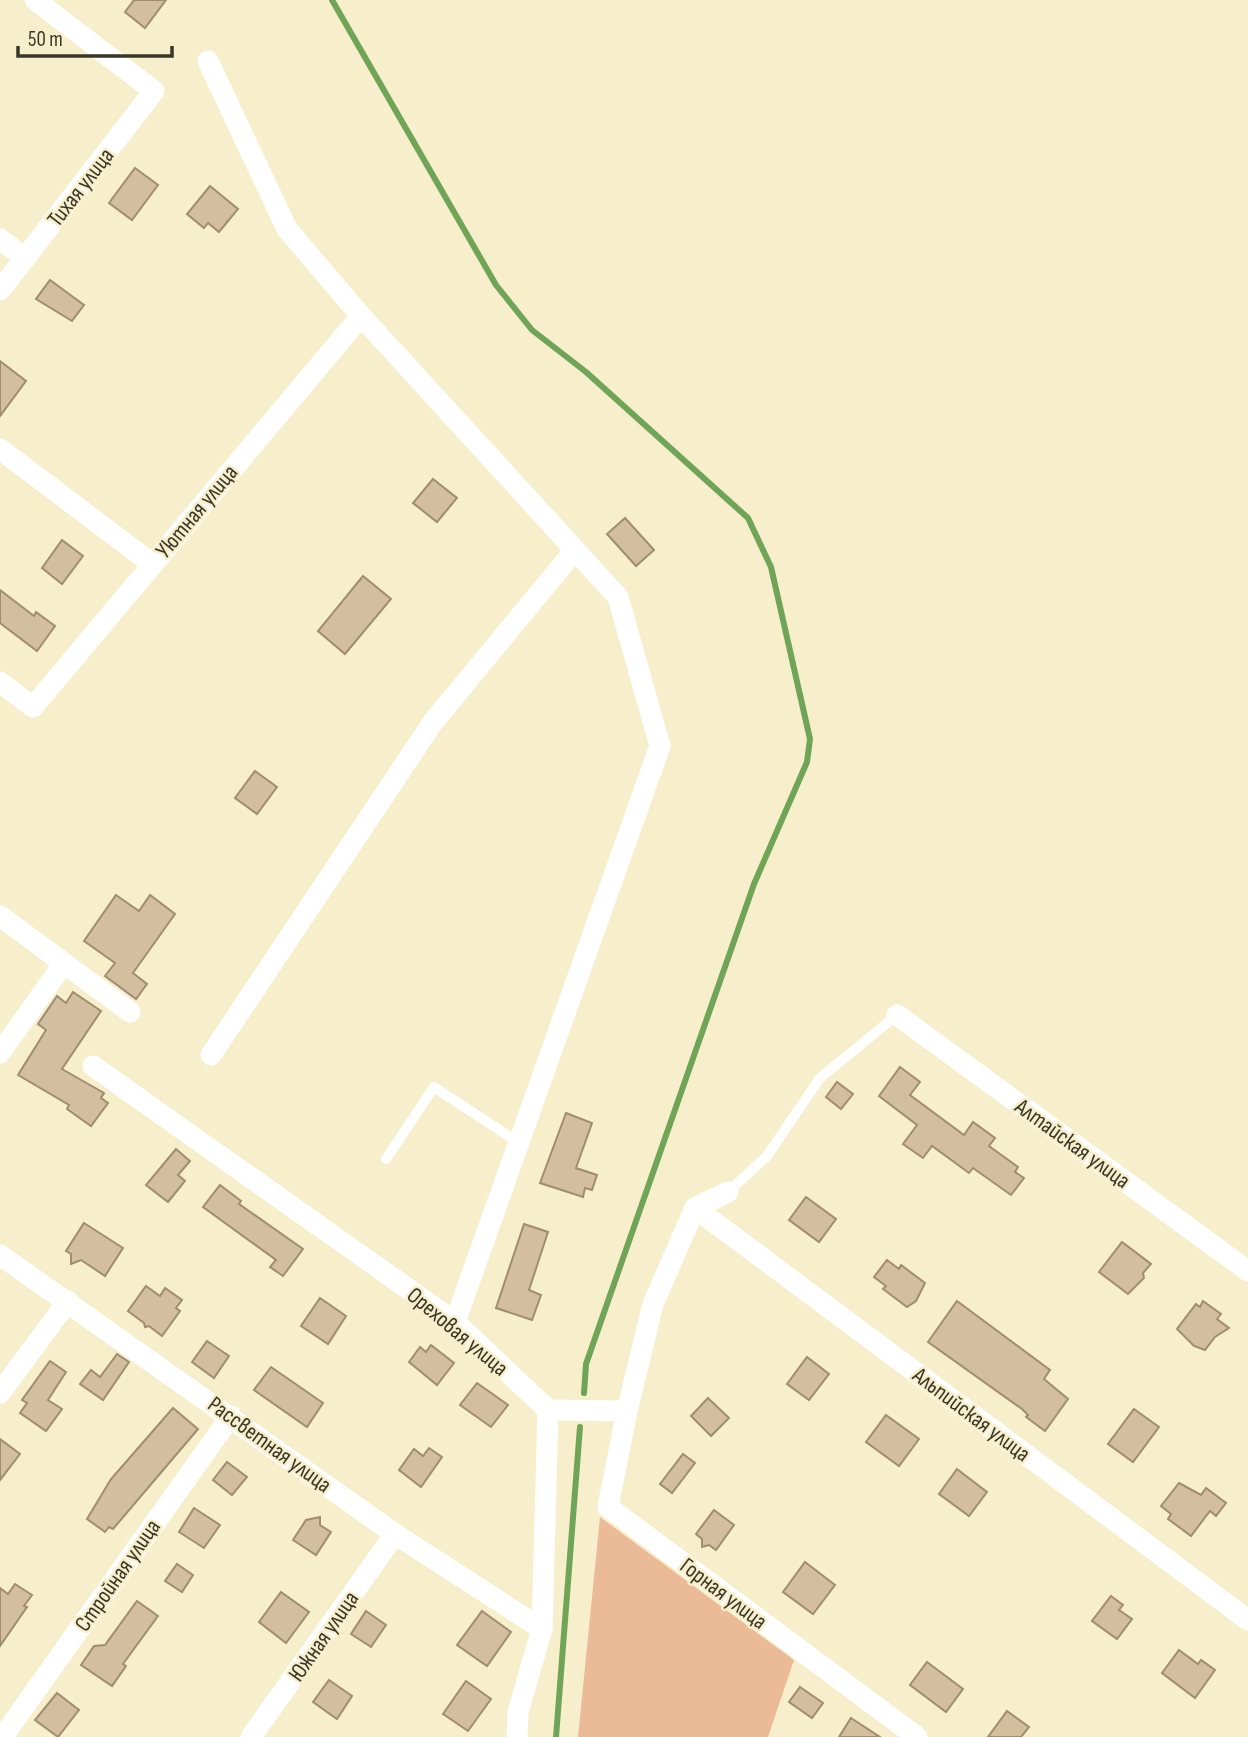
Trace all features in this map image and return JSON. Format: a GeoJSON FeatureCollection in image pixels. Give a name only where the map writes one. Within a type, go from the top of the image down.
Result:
{"type":"FeatureCollection","features":[{"type":"Feature","properties":{"kind":"street","name":"Тихая улица"},"geometry":{"type":"LineString","coordinates":[[0,290],[155,91],[35,0]]}},
{"type":"Feature","properties":{"kind":"street"},"geometry":{"type":"LineString","coordinates":[[208,61],[287,229],[361,316],[618,597],[660,746],[455,1322]]}},
{"type":"Feature","properties":{"kind":"street"},"geometry":{"type":"LineString","coordinates":[[0,239],[25,258]]}},
{"type":"Feature","properties":{"kind":"street","name":"Уютная улица"},"geometry":{"type":"LineString","coordinates":[[0,682],[33,707],[151,563],[361,316]]}},
{"type":"Feature","properties":{"kind":"street"},"geometry":{"type":"LineString","coordinates":[[0,449],[151,563]]}},
{"type":"Feature","properties":{"kind":"street"},"geometry":{"type":"LineString","coordinates":[[211,1055],[433,722],[575,550]]}},
{"type":"Feature","properties":{"kind":"street"},"geometry":{"type":"LineString","coordinates":[[0,916],[130,1012]]}},
{"type":"Feature","properties":{"kind":"street"},"geometry":{"type":"LineString","coordinates":[[0,1053],[64,963]]}},
{"type":"Feature","properties":{"kind":"street","name":"Алтайская улица"},"geometry":{"type":"LineString","coordinates":[[897,1015],[1248,1270]]}},
{"type":"Feature","properties":{"kind":"street","name":"Ореховая улица"},"geometry":{"type":"LineString","coordinates":[[93,1066],[455,1322],[548,1410]]}},
{"type":"Feature","properties":{"kind":"street"},"geometry":{"type":"LineString","coordinates":[[517,1737],[518,1712],[542,1629],[548,1410],[627,1411],[653,1304],[695,1208],[728,1192]]}},
{"type":"Feature","properties":{"kind":"street","name":"Альпийская улица"},"geometry":{"type":"LineString","coordinates":[[695,1208],[1248,1620]]}},
{"type":"Feature","properties":{"kind":"street","name":"Рассветная улица"},"geometry":{"type":"LineString","coordinates":[[0,1255],[395,1534],[542,1629]]}},
{"type":"Feature","properties":{"kind":"street"},"geometry":{"type":"LineString","coordinates":[[0,1393],[68,1301]]}},
{"type":"Feature","properties":{"kind":"street","name":"Горная улица"},"geometry":{"type":"LineString","coordinates":[[627,1411],[608,1507],[917,1737]]}},
{"type":"Feature","properties":{"kind":"street","name":"Стройная улица"},"geometry":{"type":"LineString","coordinates":[[4,1735],[231,1416]]}},
{"type":"Feature","properties":{"kind":"street","name":"Южная улица"},"geometry":{"type":"LineString","coordinates":[[251,1737],[395,1534]]}},
{"type":"Feature","properties":{"kind":"street"},"geometry":{"type":"LineString","coordinates":[[501,1737],[518,1712]]}},
{"type":"Feature","properties":{"kind":"lane"},"geometry":{"type":"LineString","coordinates":[[728,1192],[767,1156],[820,1078],[897,1015]]}},
{"type":"Feature","properties":{"kind":"lane"},"geometry":{"type":"LineString","coordinates":[[386,1159],[434,1087],[519,1143]]}},
{"type":"Feature","properties":{"kind":"shaded area"},"geometry":{"type":"Polygon","coordinates":[[[600,1517],[794,1660],[768,1737],[578,1737],[600,1517]]]}},
{"type":"Feature","properties":{"kind":"building"},"geometry":{"type":"Polygon","coordinates":[[[134,0],[166,0],[145,28],[125,12],[134,0]]]}},
{"type":"Feature","properties":{"kind":"building"},"geometry":{"type":"Polygon","coordinates":[[[135,168],[158,185],[132,220],[109,203],[135,168]]]}},
{"type":"Feature","properties":{"kind":"building"},"geometry":{"type":"Polygon","coordinates":[[[210,186],[238,209],[219,232],[208,223],[204,228],[187,214],[210,186]]]}},
{"type":"Feature","properties":{"kind":"building"},"geometry":{"type":"Polygon","coordinates":[[[50,280],[84,305],[72,321],[36,299],[50,280]]]}},
{"type":"Feature","properties":{"kind":"building"},"geometry":{"type":"Polygon","coordinates":[[[0,361],[26,381],[0,416],[0,361]]]}},
{"type":"Feature","properties":{"kind":"building"},"geometry":{"type":"Polygon","coordinates":[[[433,479],[457,498],[437,522],[413,503],[433,479]]]}},
{"type":"Feature","properties":{"kind":"building"},"geometry":{"type":"Polygon","coordinates":[[[625,518],[654,550],[636,566],[607,534],[625,518]]]}},
{"type":"Feature","properties":{"kind":"building"},"geometry":{"type":"Polygon","coordinates":[[[62,540],[83,556],[62,584],[42,568],[62,540]]]}},
{"type":"Feature","properties":{"kind":"building"},"geometry":{"type":"Polygon","coordinates":[[[363,576],[391,599],[345,654],[318,631],[363,576]]]}},
{"type":"Feature","properties":{"kind":"building"},"geometry":{"type":"Polygon","coordinates":[[[0,590],[34,616],[36,612],[55,626],[37,651],[0,623],[0,590]]]}},
{"type":"Feature","properties":{"kind":"building"},"geometry":{"type":"Polygon","coordinates":[[[255,771],[277,787],[257,814],[235,798],[255,771]]]}},
{"type":"Feature","properties":{"kind":"building"},"geometry":{"type":"Polygon","coordinates":[[[116,895],[139,911],[150,895],[175,914],[133,973],[147,984],[136,999],[105,976],[115,963],[84,941],[116,895]]]}},
{"type":"Feature","properties":{"kind":"building"},"geometry":{"type":"Polygon","coordinates":[[[73,992],[101,1011],[62,1069],[104,1093],[101,1098],[108,1103],[91,1126],[67,1109],[69,1105],[18,1075],[46,1030],[38,1024],[57,996],[66,1003],[73,992]]]}},
{"type":"Feature","properties":{"kind":"building"},"geometry":{"type":"Polygon","coordinates":[[[900,1067],[920,1082],[910,1095],[964,1135],[973,1122],[995,1138],[989,1146],[1018,1167],[1015,1172],[1024,1178],[1011,1195],[973,1168],[969,1173],[932,1146],[923,1158],[903,1144],[917,1125],[879,1096],[900,1067]]]}},
{"type":"Feature","properties":{"kind":"building"},"geometry":{"type":"Polygon","coordinates":[[[837,1082],[853,1094],[841,1109],[826,1097],[837,1082]]]}},
{"type":"Feature","properties":{"kind":"building"},"geometry":{"type":"Polygon","coordinates":[[[566,1113],[592,1123],[576,1168],[597,1175],[592,1190],[585,1188],[583,1197],[540,1183],[566,1113]]]}},
{"type":"Feature","properties":{"kind":"building"},"geometry":{"type":"Polygon","coordinates":[[[176,1149],[190,1161],[178,1175],[185,1181],[168,1202],[146,1185],[176,1149]]]}},
{"type":"Feature","properties":{"kind":"building"},"geometry":{"type":"Polygon","coordinates":[[[220,1185],[241,1201],[239,1204],[303,1249],[283,1276],[270,1267],[276,1260],[203,1207],[220,1185]]]}},
{"type":"Feature","properties":{"kind":"building"},"geometry":{"type":"Polygon","coordinates":[[[806,1197],[836,1219],[819,1242],[789,1220],[806,1197]]]}},
{"type":"Feature","properties":{"kind":"building"},"geometry":{"type":"Polygon","coordinates":[[[84,1223],[123,1248],[105,1276],[81,1260],[71,1264],[71,1254],[66,1251],[84,1223]]]}},
{"type":"Feature","properties":{"kind":"building"},"geometry":{"type":"Polygon","coordinates":[[[524,1224],[548,1232],[529,1290],[541,1295],[532,1320],[496,1308],[524,1224]]]}},
{"type":"Feature","properties":{"kind":"building"},"geometry":{"type":"Polygon","coordinates":[[[1122,1242],[1151,1264],[1143,1273],[1144,1278],[1128,1294],[1099,1272],[1122,1242]]]}},
{"type":"Feature","properties":{"kind":"building"},"geometry":{"type":"Polygon","coordinates":[[[887,1260],[899,1269],[901,1265],[925,1283],[916,1301],[907,1307],[883,1289],[886,1286],[874,1277],[887,1260]]]}},
{"type":"Feature","properties":{"kind":"building"},"geometry":{"type":"Polygon","coordinates":[[[146,1286],[160,1296],[165,1288],[182,1300],[176,1308],[180,1311],[162,1336],[149,1326],[145,1327],[144,1323],[128,1311],[146,1286]]]}},
{"type":"Feature","properties":{"kind":"building"},"geometry":{"type":"Polygon","coordinates":[[[320,1298],[346,1316],[328,1344],[301,1326],[320,1298]]]}},
{"type":"Feature","properties":{"kind":"building"},"geometry":{"type":"Polygon","coordinates":[[[957,1301],[1050,1370],[1044,1379],[1068,1399],[1045,1431],[1026,1417],[1028,1415],[1022,1409],[928,1342],[957,1301]]]}},
{"type":"Feature","properties":{"kind":"building"},"geometry":{"type":"Polygon","coordinates":[[[1203,1301],[1221,1314],[1217,1319],[1229,1328],[1215,1337],[1205,1350],[1194,1346],[1177,1329],[1196,1304],[1200,1307],[1203,1301]]]}},
{"type":"Feature","properties":{"kind":"building"},"geometry":{"type":"Polygon","coordinates":[[[207,1341],[229,1356],[214,1378],[192,1362],[207,1341]]]}},
{"type":"Feature","properties":{"kind":"building"},"geometry":{"type":"Polygon","coordinates":[[[431,1345],[454,1363],[437,1385],[409,1362],[420,1347],[426,1352],[431,1345]]]}},
{"type":"Feature","properties":{"kind":"building"},"geometry":{"type":"Polygon","coordinates":[[[117,1354],[129,1362],[103,1400],[80,1384],[91,1370],[100,1377],[117,1354]]]}},
{"type":"Feature","properties":{"kind":"building"},"geometry":{"type":"Polygon","coordinates":[[[807,1357],[829,1374],[809,1400],[787,1384],[807,1357]]]}},
{"type":"Feature","properties":{"kind":"building"},"geometry":{"type":"Polygon","coordinates":[[[50,1361],[66,1372],[48,1400],[62,1409],[46,1431],[20,1413],[27,1403],[22,1400],[50,1361]]]}},
{"type":"Feature","properties":{"kind":"building"},"geometry":{"type":"Polygon","coordinates":[[[271,1367],[323,1403],[307,1427],[254,1390],[271,1367]]]}},
{"type":"Feature","properties":{"kind":"building"},"geometry":{"type":"Polygon","coordinates":[[[477,1383],[508,1405],[491,1427],[460,1405],[477,1383]]]}},
{"type":"Feature","properties":{"kind":"building"},"geometry":{"type":"Polygon","coordinates":[[[708,1398],[729,1418],[711,1436],[691,1416],[708,1398]]]}},
{"type":"Feature","properties":{"kind":"building"},"geometry":{"type":"Polygon","coordinates":[[[173,1408],[198,1429],[113,1529],[109,1527],[105,1532],[87,1519],[111,1479],[173,1408]]]}},
{"type":"Feature","properties":{"kind":"building"},"geometry":{"type":"Polygon","coordinates":[[[1134,1409],[1159,1427],[1133,1462],[1108,1444],[1134,1409]]]}},
{"type":"Feature","properties":{"kind":"building"},"geometry":{"type":"Polygon","coordinates":[[[886,1415],[919,1439],[899,1466],[866,1442],[886,1415]]]}},
{"type":"Feature","properties":{"kind":"building"},"geometry":{"type":"Polygon","coordinates":[[[0,1439],[20,1454],[0,1480],[0,1439]]]}},
{"type":"Feature","properties":{"kind":"building"},"geometry":{"type":"Polygon","coordinates":[[[429,1448],[442,1457],[421,1487],[399,1470],[414,1449],[423,1456],[429,1448]]]}},
{"type":"Feature","properties":{"kind":"building"},"geometry":{"type":"Polygon","coordinates":[[[683,1454],[695,1463],[672,1493],[660,1484],[683,1454]]]}},
{"type":"Feature","properties":{"kind":"building"},"geometry":{"type":"Polygon","coordinates":[[[227,1462],[247,1477],[232,1495],[213,1480],[227,1462]]]}},
{"type":"Feature","properties":{"kind":"building"},"geometry":{"type":"Polygon","coordinates":[[[957,1469],[987,1492],[969,1516],[939,1494],[957,1469]]]}},
{"type":"Feature","properties":{"kind":"building"},"geometry":{"type":"Polygon","coordinates":[[[1179,1483],[1201,1495],[1206,1488],[1226,1503],[1216,1516],[1210,1511],[1191,1536],[1168,1519],[1171,1514],[1161,1506],[1179,1483]]]}},
{"type":"Feature","properties":{"kind":"building"},"geometry":{"type":"Polygon","coordinates":[[[194,1508],[220,1525],[204,1548],[179,1532],[194,1508]]]}},
{"type":"Feature","properties":{"kind":"building"},"geometry":{"type":"Polygon","coordinates":[[[714,1510],[734,1525],[716,1550],[709,1545],[702,1547],[702,1539],[696,1534],[714,1510]]]}},
{"type":"Feature","properties":{"kind":"building"},"geometry":{"type":"Polygon","coordinates":[[[320,1517],[320,1525],[331,1532],[316,1555],[293,1540],[306,1520],[320,1517]]]}},
{"type":"Feature","properties":{"kind":"building"},"geometry":{"type":"Polygon","coordinates":[[[805,1562],[835,1585],[813,1614],[783,1592],[805,1562]]]}},
{"type":"Feature","properties":{"kind":"building"},"geometry":{"type":"Polygon","coordinates":[[[177,1564],[193,1575],[182,1592],[165,1581],[177,1564]]]}},
{"type":"Feature","properties":{"kind":"building"},"geometry":{"type":"Polygon","coordinates":[[[15,1584],[32,1595],[24,1606],[27,1607],[0,1646],[0,1588],[8,1594],[15,1584]]]}},
{"type":"Feature","properties":{"kind":"building"},"geometry":{"type":"Polygon","coordinates":[[[281,1592],[309,1612],[286,1643],[259,1622],[281,1592]]]}},
{"type":"Feature","properties":{"kind":"building"},"geometry":{"type":"Polygon","coordinates":[[[1111,1596],[1123,1605],[1119,1610],[1132,1619],[1117,1639],[1092,1621],[1111,1596]]]}},
{"type":"Feature","properties":{"kind":"building"},"geometry":{"type":"Polygon","coordinates":[[[137,1601],[158,1616],[123,1664],[126,1666],[112,1686],[81,1665],[94,1646],[105,1645],[137,1601]]]}},
{"type":"Feature","properties":{"kind":"building"},"geometry":{"type":"Polygon","coordinates":[[[366,1611],[386,1625],[371,1647],[351,1634],[366,1611]]]}},
{"type":"Feature","properties":{"kind":"building"},"geometry":{"type":"Polygon","coordinates":[[[482,1611],[511,1632],[487,1666],[457,1645],[482,1611]]]}},
{"type":"Feature","properties":{"kind":"building"},"geometry":{"type":"Polygon","coordinates":[[[1179,1650],[1198,1664],[1201,1660],[1215,1670],[1195,1698],[1162,1673],[1179,1650]]]}},
{"type":"Feature","properties":{"kind":"building"},"geometry":{"type":"Polygon","coordinates":[[[927,1662],[963,1689],[946,1712],[910,1685],[927,1662]]]}},
{"type":"Feature","properties":{"kind":"building"},"geometry":{"type":"Polygon","coordinates":[[[329,1680],[352,1696],[337,1719],[313,1702],[329,1680]]]}},
{"type":"Feature","properties":{"kind":"building"},"geometry":{"type":"Polygon","coordinates":[[[466,1681],[491,1699],[468,1731],[443,1714],[466,1681]]]}},
{"type":"Feature","properties":{"kind":"building"},"geometry":{"type":"Polygon","coordinates":[[[800,1687],[823,1703],[812,1718],[789,1702],[800,1687]]]}},
{"type":"Feature","properties":{"kind":"building"},"geometry":{"type":"Polygon","coordinates":[[[57,1693],[79,1710],[58,1737],[35,1720],[57,1693]]]}},
{"type":"Feature","properties":{"kind":"building"},"geometry":{"type":"Polygon","coordinates":[[[1007,1711],[1029,1727],[1021,1737],[988,1737],[1007,1711]]]}},
{"type":"Feature","properties":{"kind":"building"},"geometry":{"type":"Polygon","coordinates":[[[851,1718],[880,1737],[839,1737],[851,1718]]]}},
{"type":"Feature","properties":{"kind":"waterway"},"geometry":{"type":"LineString","coordinates":[[332,0],[496,285],[532,330],[586,372],[748,518],[771,567],[810,739],[807,762],[754,884],[586,1364],[584,1393]]}},
{"type":"Feature","properties":{"kind":"waterway"},"geometry":{"type":"LineString","coordinates":[[556,1737],[580,1427]]}}]}
